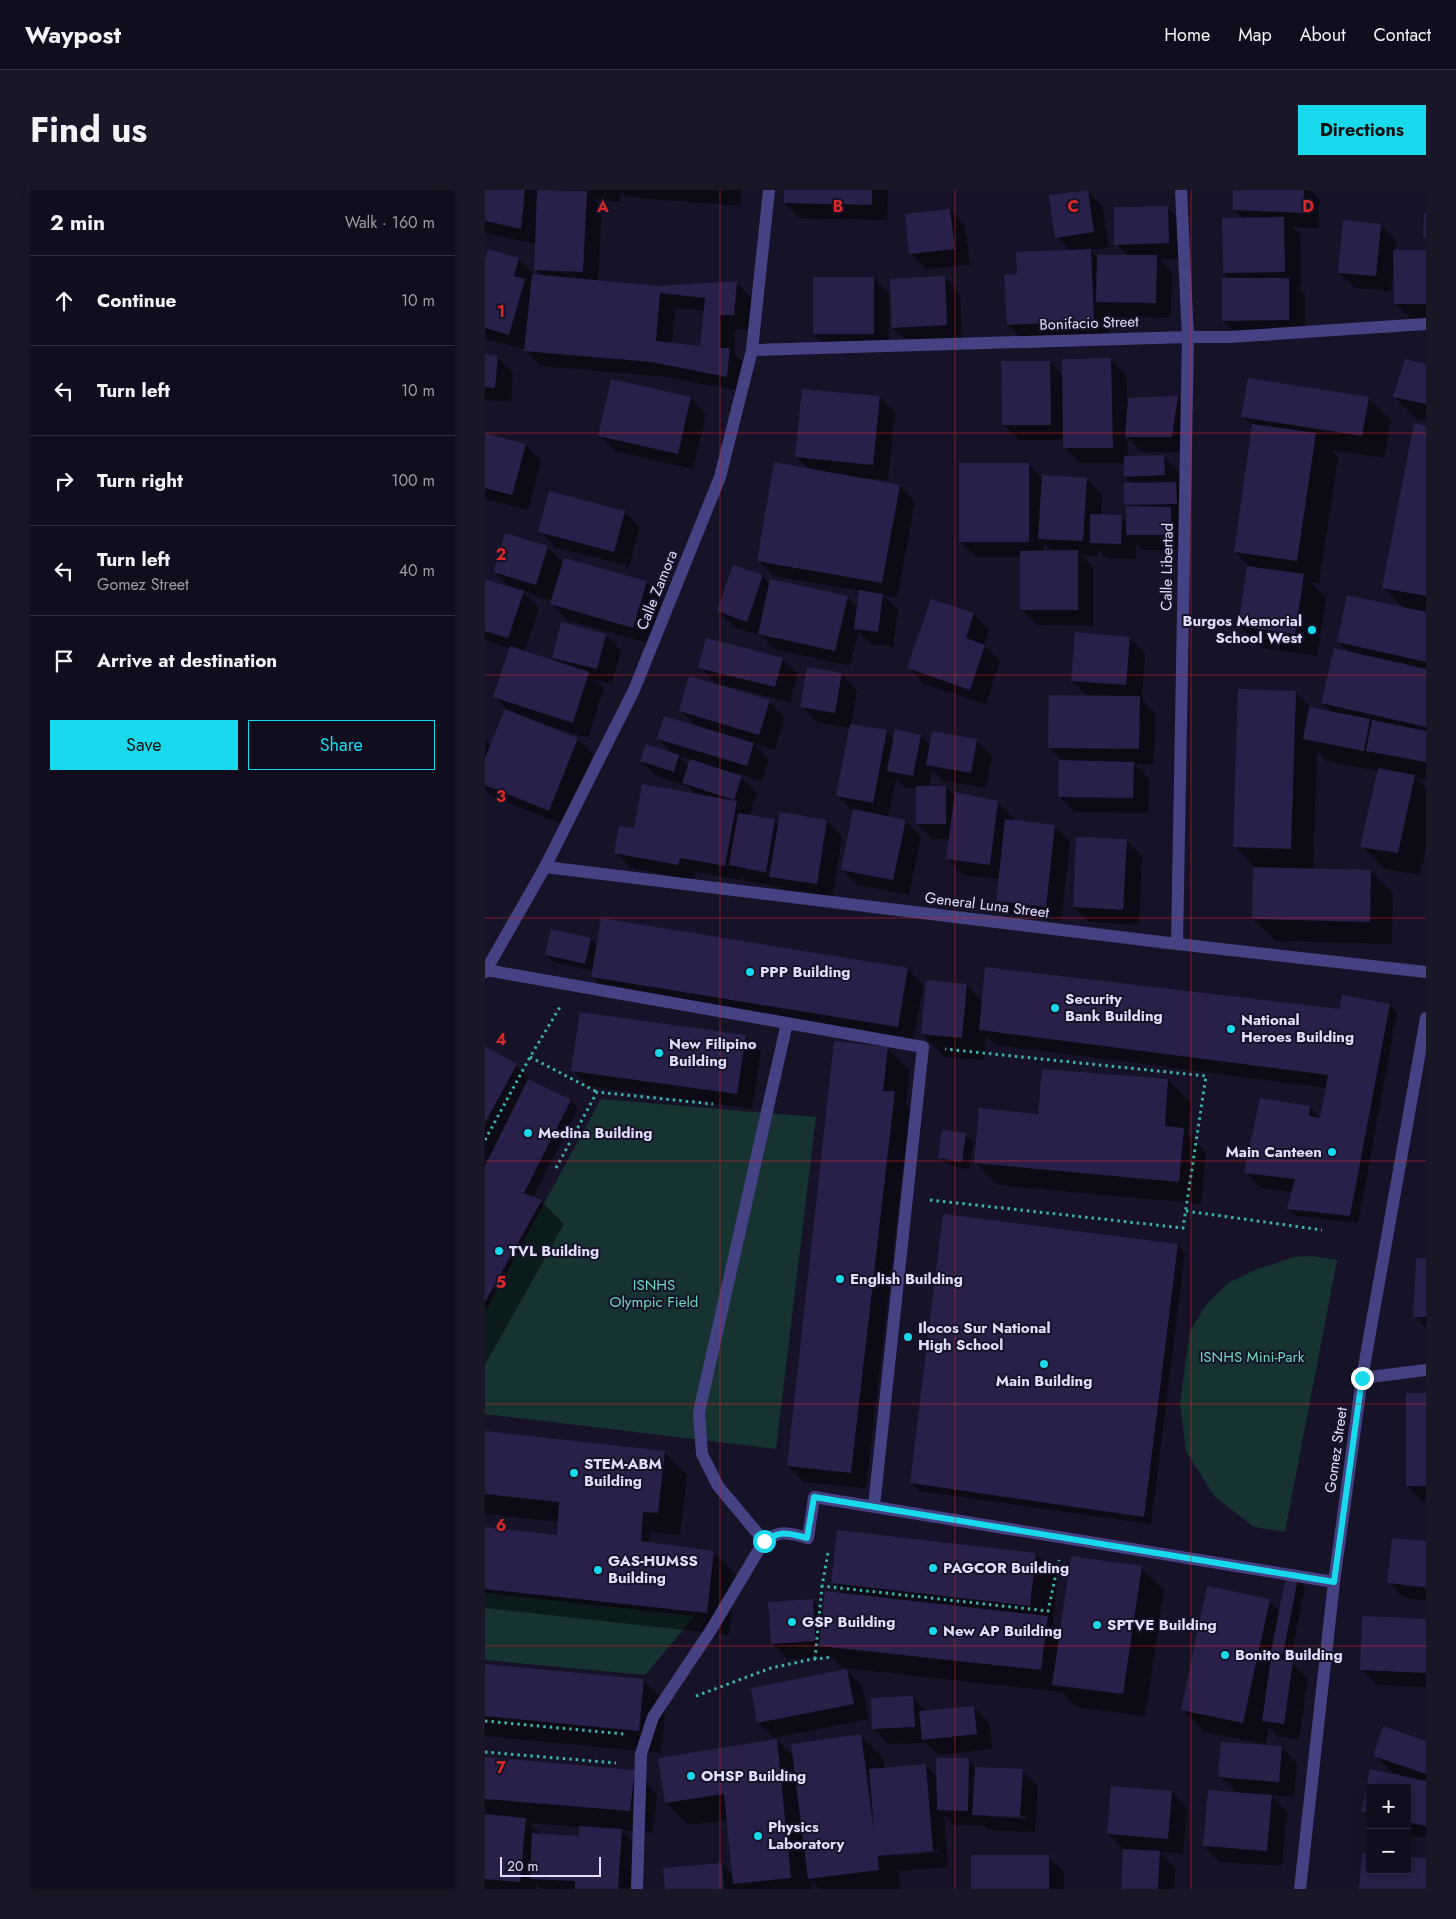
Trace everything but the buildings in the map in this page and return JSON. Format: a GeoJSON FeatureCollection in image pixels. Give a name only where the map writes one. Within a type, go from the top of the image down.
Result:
{"type":"FeatureCollection","features":[{"type":"Feature","properties":{"kind":"street","name":"Calle Zamora"},"geometry":{"type":"LineString","coordinates":[[486,971],[545,867],[634,690],[720,477],[752,350],[769,190]]}},
{"type":"Feature","properties":{"kind":"street","name":"Calle Libertad"},"geometry":{"type":"LineString","coordinates":[[1177,944],[1187,337],[1181,190]]}},
{"type":"Feature","properties":{"kind":"street","name":"Bonifacio Street"},"geometry":{"type":"LineString","coordinates":[[752,350],[1229,337],[1426,324]]}},
{"type":"Feature","properties":{"kind":"street","name":"General Luna Street"},"geometry":{"type":"LineString","coordinates":[[545,867],[1177,944],[1426,972]]}},
{"type":"Feature","properties":{"kind":"street"},"geometry":{"type":"LineString","coordinates":[[486,971],[923,1047],[875,1506]]}},
{"type":"Feature","properties":{"kind":"street","name":"Gomez Street"},"geometry":{"type":"LineString","coordinates":[[1299,1889],[1334,1582],[1362,1378],[1426,1018]]}},
{"type":"Feature","properties":{"kind":"street"},"geometry":{"type":"LineString","coordinates":[[764,1541],[718,1486],[703,1454],[699,1412],[787,1023]]}},
{"type":"Feature","properties":{"kind":"street"},"geometry":{"type":"LineString","coordinates":[[1362,1378],[1426,1370]]}},
{"type":"Feature","properties":{"kind":"street"},"geometry":{"type":"LineString","coordinates":[[637,1889],[641,1754],[653,1717],[711,1630],[764,1541],[776,1533],[787,1533],[807,1538],[814,1497],[1334,1582]]}},
{"type":"Feature","properties":{"kind":"path"},"geometry":{"type":"LineString","coordinates":[[485,1140],[530,1057],[573,985]]}},
{"type":"Feature","properties":{"kind":"path"},"geometry":{"type":"LineString","coordinates":[[907,1197],[1183,1228],[1206,1076],[923,1047]]}},
{"type":"Feature","properties":{"kind":"path"},"geometry":{"type":"LineString","coordinates":[[530,1057],[597,1092],[713,1104]]}},
{"type":"Feature","properties":{"kind":"path"},"geometry":{"type":"LineString","coordinates":[[556,1168],[597,1092]]}},
{"type":"Feature","properties":{"kind":"path"},"geometry":{"type":"LineString","coordinates":[[1186,1211],[1322,1230]]}},
{"type":"Feature","properties":{"kind":"path"},"geometry":{"type":"LineString","coordinates":[[822,1586],[1048,1611],[1064,1537]]}},
{"type":"Feature","properties":{"kind":"path"},"geometry":{"type":"LineString","coordinates":[[815,1658],[822,1586],[829,1548]]}},
{"type":"Feature","properties":{"kind":"path"},"geometry":{"type":"LineString","coordinates":[[658,1710],[771,1668],[815,1658],[832,1657]]}},
{"type":"Feature","properties":{"kind":"path"},"geometry":{"type":"LineString","coordinates":[[485,1721],[647,1736]]}},
{"type":"Feature","properties":{"kind":"path"},"geometry":{"type":"LineString","coordinates":[[485,1752],[641,1765]]}},
{"type":"Feature","properties":{"kind":"green space","name":"ISNHS Olympic Field"},"geometry":{"type":"Polygon","coordinates":[[[601,1099],[816,1117],[776,1449],[485,1414],[485,1312],[601,1099]]]}},
{"type":"Feature","properties":{"kind":"green space","name":"ISNHS Mini-Park"},"geometry":{"type":"Polygon","coordinates":[[[1311,1256],[1337,1260],[1285,1532],[1254,1527],[1214,1496],[1186,1451],[1180,1403],[1190,1331],[1206,1305],[1228,1283],[1255,1270],[1294,1257],[1311,1256]]]}},
{"type":"Feature","properties":{"kind":"green space"},"geometry":{"type":"Polygon","coordinates":[[[485,1593],[695,1616],[645,1675],[485,1660],[485,1593]]]}},
{"type":"Feature","properties":{"kind":"place","name":"Burgos Memorial School West"},"geometry":{"type":"Point","coordinates":[1312,630]}},
{"type":"Feature","properties":{"kind":"place","name":"PPP Building"},"geometry":{"type":"Point","coordinates":[750,972]}},
{"type":"Feature","properties":{"kind":"place","name":"Security Bank Building"},"geometry":{"type":"Point","coordinates":[1055,1008]}},
{"type":"Feature","properties":{"kind":"place","name":"National Heroes Building"},"geometry":{"type":"Point","coordinates":[1231,1029]}},
{"type":"Feature","properties":{"kind":"place","name":"New Filipino Building"},"geometry":{"type":"Point","coordinates":[659,1053]}},
{"type":"Feature","properties":{"kind":"place","name":"Medina Building"},"geometry":{"type":"Point","coordinates":[528,1133]}},
{"type":"Feature","properties":{"kind":"place","name":"Main Canteen"},"geometry":{"type":"Point","coordinates":[1332,1152]}},
{"type":"Feature","properties":{"kind":"place","name":"TVL Building"},"geometry":{"type":"Point","coordinates":[499,1251]}},
{"type":"Feature","properties":{"kind":"place","name":"English Building"},"geometry":{"type":"Point","coordinates":[840,1279]}},
{"type":"Feature","properties":{"kind":"place","name":"Ilocos Sur National High School"},"geometry":{"type":"Point","coordinates":[908,1337]}},
{"type":"Feature","properties":{"kind":"place","name":"Main Building"},"geometry":{"type":"Point","coordinates":[1044,1364]}},
{"type":"Feature","properties":{"kind":"place","name":"STEM-ABM Building"},"geometry":{"type":"Point","coordinates":[574,1473]}},
{"type":"Feature","properties":{"kind":"place","name":"PAGCOR Building"},"geometry":{"type":"Point","coordinates":[933,1568]}},
{"type":"Feature","properties":{"kind":"place","name":"GAS-HUMSS Building"},"geometry":{"type":"Point","coordinates":[598,1570]}},
{"type":"Feature","properties":{"kind":"place","name":"GSP Building"},"geometry":{"type":"Point","coordinates":[792,1622]}},
{"type":"Feature","properties":{"kind":"place","name":"SPTVE Building"},"geometry":{"type":"Point","coordinates":[1097,1625]}},
{"type":"Feature","properties":{"kind":"place","name":"New AP Building"},"geometry":{"type":"Point","coordinates":[933,1631]}},
{"type":"Feature","properties":{"kind":"place","name":"Bonito Building"},"geometry":{"type":"Point","coordinates":[1225,1655]}},
{"type":"Feature","properties":{"kind":"place","name":"OHSP Building"},"geometry":{"type":"Point","coordinates":[691,1776]}},
{"type":"Feature","properties":{"kind":"place","name":"Physics Laboratory"},"geometry":{"type":"Point","coordinates":[758,1836]}},
{"type":"Feature","properties":{"kind":"route"},"geometry":{"type":"LineString","coordinates":[[764,1541],[776,1533],[787,1533],[807,1538],[814,1497],[1334,1582],[1362,1378]]}}]}
